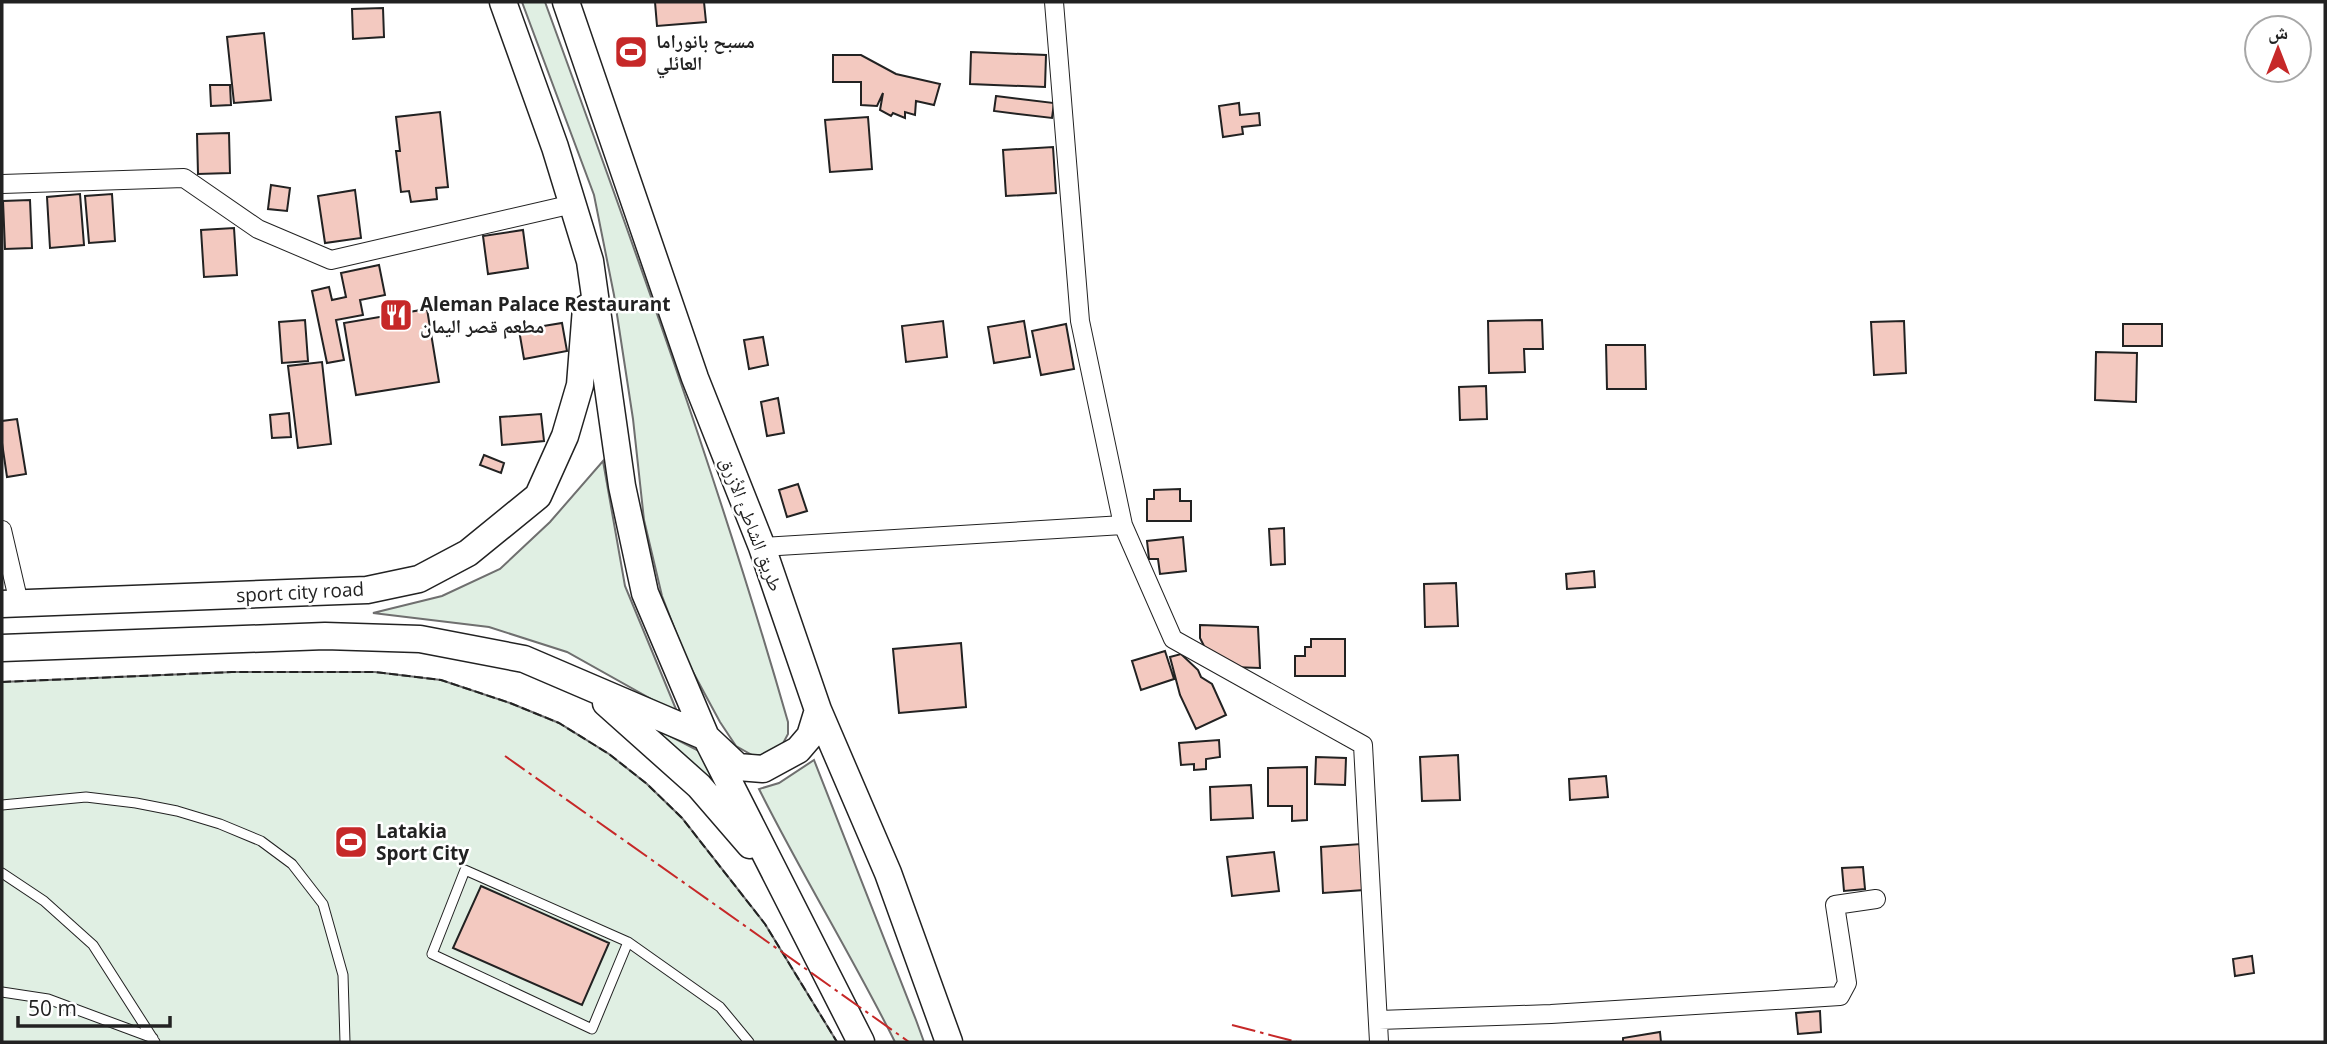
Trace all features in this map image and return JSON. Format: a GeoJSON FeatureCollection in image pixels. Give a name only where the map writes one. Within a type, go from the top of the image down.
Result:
{"type":"FeatureCollection","features":[{"type":"Feature","properties":{"kind":"main road"},"geometry":{"type":"LineString","coordinates":[[503,2],[590,261],[622,486],[645,593],[706,737],[860,1042]]}},
{"type":"Feature","properties":{"kind":"main road","name":"طريق الشاطئ الأزرق"},"geometry":{"type":"LineString","coordinates":[[566,2],[695,378],[762,547],[818,710],[888,873],[949,1042]]}},
{"type":"Feature","properties":{"kind":"main road","name":"sport city road"},"geometry":{"type":"LineString","coordinates":[[10,604],[368,590],[419,579],[468,553],[538,496],[565,436],[580,385],[590,261]]}},
{"type":"Feature","properties":{"kind":"main road"},"geometry":{"type":"LineString","coordinates":[[2,648],[325,636],[420,639],[524,660],[706,737],[738,767],[764,769],[797,750],[810,736],[818,710]]}},
{"type":"Feature","properties":{"kind":"main road"},"geometry":{"type":"LineString","coordinates":[[589,687],[699,786],[774,873]]}},
{"type":"Feature","properties":{"kind":"street"},"geometry":{"type":"LineString","coordinates":[[1054,2],[1080,321],[1123,525],[1173,639],[1363,745],[1379,1042]]}},
{"type":"Feature","properties":{"kind":"street"},"geometry":{"type":"LineString","coordinates":[[2,184],[184,178],[258,229],[331,260],[573,204]]}},
{"type":"Feature","properties":{"kind":"street"},"geometry":{"type":"LineString","coordinates":[[762,547],[1123,525]]}},
{"type":"Feature","properties":{"kind":"street"},"geometry":{"type":"LineString","coordinates":[[2,530],[10,604]]}},
{"type":"Feature","properties":{"kind":"street"},"geometry":{"type":"LineString","coordinates":[[1379,1020],[1551,1014],[1840,996],[1847,983],[1835,905],[1876,899]]}},
{"type":"Feature","properties":{"kind":"lane"},"geometry":{"type":"LineString","coordinates":[[2,805],[86,797],[136,803],[209,821],[261,841],[292,864],[323,904],[343,975],[345,1042]]}},
{"type":"Feature","properties":{"kind":"lane"},"geometry":{"type":"LineString","coordinates":[[628,942],[592,1029],[432,954],[465,870],[628,942],[720,1007],[749,1042]]}},
{"type":"Feature","properties":{"kind":"lane"},"geometry":{"type":"LineString","coordinates":[[2,873],[44,901],[93,945],[154,1040]]}},
{"type":"Feature","properties":{"kind":"lane"},"geometry":{"type":"LineString","coordinates":[[2,992],[48,999],[154,1040]]}},
{"type":"Feature","properties":{"kind":"green space"},"geometry":{"type":"Polygon","coordinates":[[[522,2],[545,2],[642,270],[733,540],[788,722],[788,734],[781,747],[765,755],[752,755],[736,746],[720,722],[687,661],[662,596],[644,520],[633,419],[614,295],[594,195],[522,2]]]}},
{"type":"Feature","properties":{"kind":"green space"},"geometry":{"type":"Polygon","coordinates":[[[603,461],[625,586],[678,714],[567,652],[489,627],[373,613],[442,596],[500,569],[550,522],[603,461]]]}},
{"type":"Feature","properties":{"kind":"green space","name":"Latakia Sport City"},"geometry":{"type":"Polygon","coordinates":[[[232,672],[375,672],[441,680],[559,723],[609,754],[647,784],[682,818],[765,924],[837,1042],[2,1042],[2,682],[232,672]]]}},
{"type":"Feature","properties":{"kind":"green space"},"geometry":{"type":"Polygon","coordinates":[[[639,720],[699,751],[721,795],[639,720]]]}},
{"type":"Feature","properties":{"kind":"green space"},"geometry":{"type":"Polygon","coordinates":[[[814,760],[924,1042],[895,1042],[759,789],[779,783],[814,760]]]}},
{"type":"Feature","properties":{"kind":"building"},"geometry":{"type":"Polygon","coordinates":[[[655,2],[704,2],[706,22],[657,26],[655,2]]]}},
{"type":"Feature","properties":{"kind":"building"},"geometry":{"type":"Polygon","coordinates":[[[383,8],[384,37],[353,39],[352,9],[383,8]]]}},
{"type":"Feature","properties":{"kind":"building"},"geometry":{"type":"Polygon","coordinates":[[[264,33],[271,100],[234,103],[227,37],[264,33]]]}},
{"type":"Feature","properties":{"kind":"building"},"geometry":{"type":"Polygon","coordinates":[[[971,52],[1046,55],[1045,87],[970,84],[971,52]]]}},
{"type":"Feature","properties":{"kind":"building"},"geometry":{"type":"Polygon","coordinates":[[[833,55],[861,55],[896,74],[940,84],[934,105],[916,101],[915,115],[905,112],[905,118],[893,113],[891,116],[880,110],[883,93],[877,106],[861,105],[861,82],[833,82],[833,55]]]}},
{"type":"Feature","properties":{"kind":"building"},"geometry":{"type":"Polygon","coordinates":[[[210,85],[230,85],[231,105],[211,106],[210,85]]]}},
{"type":"Feature","properties":{"kind":"building"},"geometry":{"type":"Polygon","coordinates":[[[996,96],[1054,103],[1052,118],[994,111],[996,96]]]}},
{"type":"Feature","properties":{"kind":"building"},"geometry":{"type":"Polygon","coordinates":[[[1239,103],[1240,115],[1259,113],[1260,125],[1242,127],[1243,134],[1223,137],[1219,106],[1239,103]]]}},
{"type":"Feature","properties":{"kind":"building"},"geometry":{"type":"Polygon","coordinates":[[[440,112],[448,187],[436,188],[437,199],[411,202],[409,191],[401,192],[396,151],[400,151],[396,117],[440,112]]]}},
{"type":"Feature","properties":{"kind":"building"},"geometry":{"type":"Polygon","coordinates":[[[868,117],[872,169],[830,172],[825,120],[868,117]]]}},
{"type":"Feature","properties":{"kind":"building"},"geometry":{"type":"Polygon","coordinates":[[[229,133],[230,173],[198,174],[197,134],[229,133]]]}},
{"type":"Feature","properties":{"kind":"building"},"geometry":{"type":"Polygon","coordinates":[[[1053,147],[1056,193],[1006,196],[1003,150],[1053,147]]]}},
{"type":"Feature","properties":{"kind":"building"},"geometry":{"type":"Polygon","coordinates":[[[271,185],[290,188],[287,211],[268,209],[271,185]]]}},
{"type":"Feature","properties":{"kind":"building"},"geometry":{"type":"Polygon","coordinates":[[[355,190],[361,238],[325,243],[318,196],[355,190]]]}},
{"type":"Feature","properties":{"kind":"building"},"geometry":{"type":"Polygon","coordinates":[[[80,194],[84,245],[50,248],[47,197],[80,194]]]}},
{"type":"Feature","properties":{"kind":"building"},"geometry":{"type":"Polygon","coordinates":[[[112,194],[115,241],[89,243],[85,196],[112,194]]]}},
{"type":"Feature","properties":{"kind":"building"},"geometry":{"type":"Polygon","coordinates":[[[30,200],[32,248],[5,249],[3,201],[30,200]]]}},
{"type":"Feature","properties":{"kind":"building"},"geometry":{"type":"Polygon","coordinates":[[[234,228],[237,275],[204,277],[201,230],[234,228]]]}},
{"type":"Feature","properties":{"kind":"building"},"geometry":{"type":"Polygon","coordinates":[[[523,230],[528,268],[488,274],[483,236],[523,230]]]}},
{"type":"Feature","properties":{"kind":"building"},"geometry":{"type":"Polygon","coordinates":[[[379,265],[385,295],[360,300],[363,315],[336,320],[344,360],[327,363],[312,291],[329,287],[332,300],[346,297],[341,273],[379,265]]]}},
{"type":"Feature","properties":{"kind":"building"},"geometry":{"type":"Polygon","coordinates":[[[427,309],[439,382],[356,395],[344,323],[427,309]]]}},
{"type":"Feature","properties":{"kind":"building"},"geometry":{"type":"Polygon","coordinates":[[[305,320],[308,361],[282,363],[279,322],[305,320]]]}},
{"type":"Feature","properties":{"kind":"building"},"geometry":{"type":"Polygon","coordinates":[[[1542,320],[1543,349],[1524,349],[1525,372],[1489,373],[1488,321],[1542,320]]]}},
{"type":"Feature","properties":{"kind":"building"},"geometry":{"type":"Polygon","coordinates":[[[943,321],[947,357],[906,362],[902,326],[943,321]]]}},
{"type":"Feature","properties":{"kind":"building"},"geometry":{"type":"Polygon","coordinates":[[[1024,321],[1030,357],[994,363],[988,327],[1024,321]]]}},
{"type":"Feature","properties":{"kind":"building"},"geometry":{"type":"Polygon","coordinates":[[[1904,321],[1906,373],[1874,375],[1871,322],[1904,321]]]}},
{"type":"Feature","properties":{"kind":"building"},"geometry":{"type":"Polygon","coordinates":[[[562,323],[567,351],[524,359],[519,330],[562,323]]]}},
{"type":"Feature","properties":{"kind":"building"},"geometry":{"type":"Polygon","coordinates":[[[1066,324],[1074,369],[1041,375],[1032,331],[1066,324]]]}},
{"type":"Feature","properties":{"kind":"building"},"geometry":{"type":"Polygon","coordinates":[[[2123,324],[2162,324],[2162,346],[2123,346],[2123,324]]]}},
{"type":"Feature","properties":{"kind":"building"},"geometry":{"type":"Polygon","coordinates":[[[763,337],[768,365],[749,369],[744,340],[763,337]]]}},
{"type":"Feature","properties":{"kind":"building"},"geometry":{"type":"Polygon","coordinates":[[[1606,345],[1645,345],[1646,389],[1607,389],[1606,345]]]}},
{"type":"Feature","properties":{"kind":"building"},"geometry":{"type":"Polygon","coordinates":[[[2096,352],[2137,353],[2136,402],[2095,400],[2096,352]]]}},
{"type":"Feature","properties":{"kind":"building"},"geometry":{"type":"Polygon","coordinates":[[[322,362],[331,444],[298,448],[288,366],[322,362]]]}},
{"type":"Feature","properties":{"kind":"building"},"geometry":{"type":"Polygon","coordinates":[[[1486,386],[1487,419],[1460,420],[1459,387],[1486,386]]]}},
{"type":"Feature","properties":{"kind":"building"},"geometry":{"type":"Polygon","coordinates":[[[778,398],[784,433],[767,436],[761,402],[778,398]]]}},
{"type":"Feature","properties":{"kind":"building"},"geometry":{"type":"Polygon","coordinates":[[[289,413],[291,437],[272,438],[270,415],[289,413]]]}},
{"type":"Feature","properties":{"kind":"building"},"geometry":{"type":"Polygon","coordinates":[[[541,414],[544,441],[502,445],[500,417],[541,414]]]}},
{"type":"Feature","properties":{"kind":"building"},"geometry":{"type":"Polygon","coordinates":[[[17,419],[26,474],[7,477],[2,421],[17,419]]]}},
{"type":"Feature","properties":{"kind":"building"},"geometry":{"type":"Polygon","coordinates":[[[484,455],[504,463],[501,473],[480,465],[484,455]]]}},
{"type":"Feature","properties":{"kind":"building"},"geometry":{"type":"Polygon","coordinates":[[[798,484],[807,511],[787,517],[779,490],[798,484]]]}},
{"type":"Feature","properties":{"kind":"building"},"geometry":{"type":"Polygon","coordinates":[[[1180,489],[1180,501],[1191,501],[1191,521],[1147,521],[1147,499],[1154,499],[1154,490],[1180,489]]]}},
{"type":"Feature","properties":{"kind":"building"},"geometry":{"type":"Polygon","coordinates":[[[1284,528],[1285,564],[1271,565],[1269,529],[1284,528]]]}},
{"type":"Feature","properties":{"kind":"building"},"geometry":{"type":"Polygon","coordinates":[[[1183,537],[1186,571],[1160,574],[1158,559],[1149,559],[1147,541],[1183,537]]]}},
{"type":"Feature","properties":{"kind":"building"},"geometry":{"type":"Polygon","coordinates":[[[1594,571],[1595,587],[1567,589],[1566,574],[1594,571]]]}},
{"type":"Feature","properties":{"kind":"building"},"geometry":{"type":"Polygon","coordinates":[[[1456,583],[1458,626],[1425,627],[1424,584],[1456,583]]]}},
{"type":"Feature","properties":{"kind":"building"},"geometry":{"type":"Polygon","coordinates":[[[1200,625],[1258,627],[1260,668],[1232,667],[1208,654],[1200,638],[1200,625]]]}},
{"type":"Feature","properties":{"kind":"building"},"geometry":{"type":"Polygon","coordinates":[[[1311,639],[1345,639],[1345,676],[1295,676],[1295,656],[1305,656],[1305,647],[1311,647],[1311,639]]]}},
{"type":"Feature","properties":{"kind":"building"},"geometry":{"type":"Polygon","coordinates":[[[961,643],[966,707],[899,713],[893,649],[961,643]]]}},
{"type":"Feature","properties":{"kind":"building"},"geometry":{"type":"Polygon","coordinates":[[[1165,651],[1174,679],[1141,690],[1132,661],[1165,651]]]}},
{"type":"Feature","properties":{"kind":"building"},"geometry":{"type":"Polygon","coordinates":[[[1181,654],[1198,670],[1201,677],[1212,684],[1226,715],[1196,729],[1180,695],[1170,657],[1181,654]]]}},
{"type":"Feature","properties":{"kind":"building"},"geometry":{"type":"Polygon","coordinates":[[[1219,740],[1220,757],[1206,759],[1206,769],[1194,770],[1194,764],[1181,765],[1179,743],[1219,740]]]}},
{"type":"Feature","properties":{"kind":"building"},"geometry":{"type":"Polygon","coordinates":[[[1458,755],[1460,800],[1422,801],[1420,757],[1458,755]]]}},
{"type":"Feature","properties":{"kind":"building"},"geometry":{"type":"Polygon","coordinates":[[[1316,757],[1346,758],[1345,785],[1315,784],[1316,757]]]}},
{"type":"Feature","properties":{"kind":"building"},"geometry":{"type":"Polygon","coordinates":[[[1307,767],[1307,820],[1292,821],[1292,806],[1268,806],[1268,768],[1307,767]]]}},
{"type":"Feature","properties":{"kind":"building"},"geometry":{"type":"Polygon","coordinates":[[[1606,776],[1608,797],[1570,800],[1569,779],[1606,776]]]}},
{"type":"Feature","properties":{"kind":"building"},"geometry":{"type":"Polygon","coordinates":[[[1251,785],[1253,818],[1211,820],[1210,787],[1251,785]]]}},
{"type":"Feature","properties":{"kind":"building"},"geometry":{"type":"Polygon","coordinates":[[[1361,844],[1364,890],[1323,893],[1321,847],[1361,844]]]}},
{"type":"Feature","properties":{"kind":"building"},"geometry":{"type":"Polygon","coordinates":[[[1274,852],[1279,891],[1232,896],[1227,857],[1274,852]]]}},
{"type":"Feature","properties":{"kind":"building"},"geometry":{"type":"Polygon","coordinates":[[[1863,867],[1865,889],[1844,891],[1842,868],[1863,867]]]}},
{"type":"Feature","properties":{"kind":"building"},"geometry":{"type":"Polygon","coordinates":[[[481,886],[609,943],[582,1005],[453,948],[481,886]]]}},
{"type":"Feature","properties":{"kind":"building"},"geometry":{"type":"Polygon","coordinates":[[[2252,956],[2254,973],[2235,976],[2233,959],[2252,956]]]}},
{"type":"Feature","properties":{"kind":"building"},"geometry":{"type":"Polygon","coordinates":[[[1820,1011],[1821,1032],[1798,1034],[1796,1013],[1820,1011]]]}},
{"type":"Feature","properties":{"kind":"building"},"geometry":{"type":"Polygon","coordinates":[[[1660,1032],[1661,1042],[1623,1042],[1623,1038],[1660,1032]]]}},
{"type":"Feature","properties":{"kind":"fence"},"geometry":{"type":"LineString","coordinates":[[2,682],[232,672],[375,672],[441,680],[559,723],[609,754],[647,784],[682,818],[765,924],[837,1042]]}},
{"type":"Feature","properties":{"kind":"power"},"geometry":{"type":"LineString","coordinates":[[505,756],[909,1042]]}},
{"type":"Feature","properties":{"kind":"power"},"geometry":{"type":"LineString","coordinates":[[1232,1025],[1297,1042]]}},
{"type":"Feature","properties":{"kind":"place","name":"مسبح بانوراما العائلي"},"geometry":{"type":"Point","coordinates":[631,52]}},
{"type":"Feature","properties":{"kind":"place","name":"Aleman Palace Restaurant مطعم قصر اليمان"},"geometry":{"type":"Point","coordinates":[396,315]}},
{"type":"Feature","properties":{"kind":"place","name":"Latakia Sport City"},"geometry":{"type":"Point","coordinates":[351,842]}}]}
